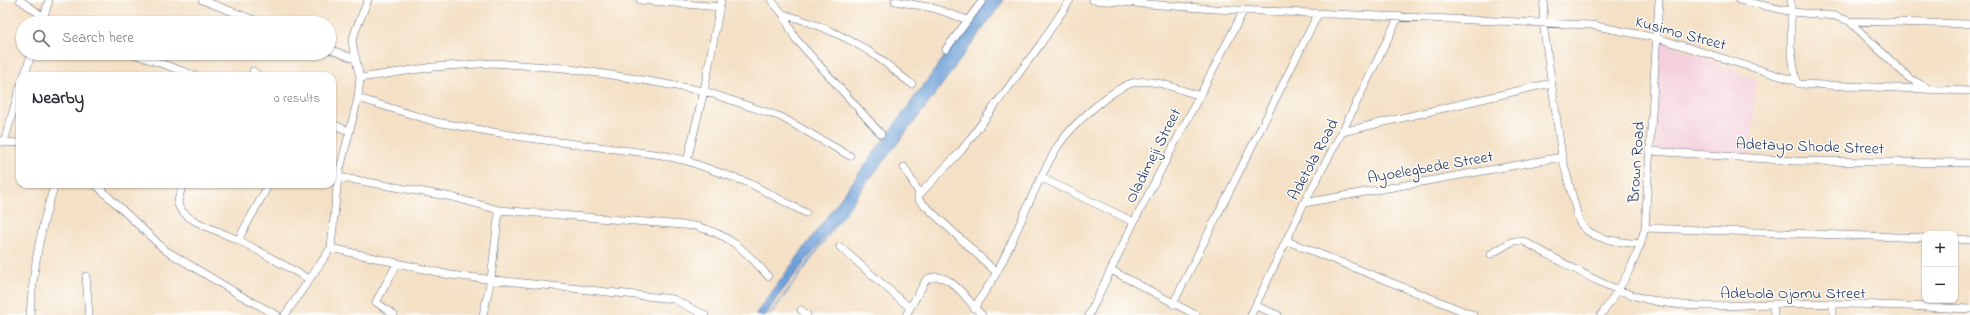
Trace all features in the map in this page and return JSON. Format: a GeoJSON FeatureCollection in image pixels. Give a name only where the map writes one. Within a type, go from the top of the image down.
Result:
{"type":"FeatureCollection","features":[{"type":"Feature","properties":{"kind":"street"},"geometry":{"type":"LineString","coordinates":[[20,0],[38,16]]}},
{"type":"Feature","properties":{"kind":"street"},"geometry":{"type":"LineString","coordinates":[[44,16],[49,0]]}},
{"type":"Feature","properties":{"kind":"street"},"geometry":{"type":"LineString","coordinates":[[202,0],[244,16]]}},
{"type":"Feature","properties":{"kind":"street"},"geometry":{"type":"LineString","coordinates":[[285,315],[330,248],[338,176],[358,98],[360,78],[352,42],[368,0]]}},
{"type":"Feature","properties":{"kind":"street"},"geometry":{"type":"LineString","coordinates":[[640,0],[720,3],[704,91],[687,161]]}},
{"type":"Feature","properties":{"kind":"street"},"geometry":{"type":"LineString","coordinates":[[771,0],[783,14],[795,38],[880,134]]}},
{"type":"Feature","properties":{"kind":"street"},"geometry":{"type":"LineString","coordinates":[[946,49],[983,0]]}},
{"type":"Feature","properties":{"kind":"street"},"geometry":{"type":"LineString","coordinates":[[919,193],[961,151],[1040,45],[1070,0]]}},
{"type":"Feature","properties":{"kind":"street","name":"Kusimo Street"},"geometry":{"type":"LineString","coordinates":[[1092,0],[1318,14],[1399,16],[1591,25],[1657,38],[1796,80],[1799,84],[1970,91]]}},
{"type":"Feature","properties":{"kind":"street"},"geometry":{"type":"LineString","coordinates":[[1544,0],[1543,23],[1562,157],[1581,226],[1597,236],[1614,241],[1641,244]]}},
{"type":"Feature","properties":{"kind":"street","name":"Brown Road"},"geometry":{"type":"LineString","coordinates":[[1601,315],[1629,274],[1641,244],[1645,228],[1659,0]]}},
{"type":"Feature","properties":{"kind":"street"},"geometry":{"type":"LineString","coordinates":[[1739,0],[1792,12],[1835,16],[1849,21],[1970,24]]}},
{"type":"Feature","properties":{"kind":"street"},"geometry":{"type":"LineString","coordinates":[[1791,0],[1791,48],[1796,80]]}},
{"type":"Feature","properties":{"kind":"street"},"geometry":{"type":"LineString","coordinates":[[895,1],[933,8],[968,20]]}},
{"type":"Feature","properties":{"kind":"street","name":"Oladimeji Street"},"geometry":{"type":"LineString","coordinates":[[1089,315],[1198,95],[1244,10]]}},
{"type":"Feature","properties":{"kind":"street"},"geometry":{"type":"LineString","coordinates":[[783,14],[813,23],[852,42],[881,60],[912,84]]}},
{"type":"Feature","properties":{"kind":"street"},"geometry":{"type":"LineString","coordinates":[[1173,304],[1318,14]]}},
{"type":"Feature","properties":{"kind":"street","name":"Adetola Road"},"geometry":{"type":"LineString","coordinates":[[1251,315],[1304,203],[1342,132],[1399,16]]}},
{"type":"Feature","properties":{"kind":"street"},"geometry":{"type":"LineString","coordinates":[[1849,21],[1909,78],[1930,89]]}},
{"type":"Feature","properties":{"kind":"street"},"geometry":{"type":"LineString","coordinates":[[336,52],[355,59]]}},
{"type":"Feature","properties":{"kind":"street"},"geometry":{"type":"LineString","coordinates":[[25,72],[30,60]]}},
{"type":"Feature","properties":{"kind":"street"},"geometry":{"type":"LineString","coordinates":[[151,60],[186,72]]}},
{"type":"Feature","properties":{"kind":"street"},"geometry":{"type":"LineString","coordinates":[[360,78],[433,66],[493,62],[564,68],[704,91],[781,117],[850,156]]}},
{"type":"Feature","properties":{"kind":"street"},"geometry":{"type":"LineString","coordinates":[[974,308],[996,272],[1057,148],[1075,126],[1099,104],[1127,85],[1149,82],[1198,95]]}},
{"type":"Feature","properties":{"kind":"street"},"geometry":{"type":"LineString","coordinates":[[1342,132],[1551,83]]}},
{"type":"Feature","properties":{"kind":"street"},"geometry":{"type":"LineString","coordinates":[[358,98],[436,122],[528,138],[662,155],[687,161],[749,183],[806,213]]}},
{"type":"Feature","properties":{"kind":"street"},"geometry":{"type":"LineString","coordinates":[[16,99],[2,142],[16,143]]}},
{"type":"Feature","properties":{"kind":"street"},"geometry":{"type":"LineString","coordinates":[[336,126],[349,132]]}},
{"type":"Feature","properties":{"kind":"street","name":"Adetayo Shode Street"},"geometry":{"type":"LineString","coordinates":[[1650,152],[1796,161],[1970,163]]}},
{"type":"Feature","properties":{"kind":"street","name":"Ayoelegbede Street"},"geometry":{"type":"LineString","coordinates":[[1304,203],[1562,157]]}},
{"type":"Feature","properties":{"kind":"street"},"geometry":{"type":"LineString","coordinates":[[904,167],[919,193],[919,200],[996,272]]}},
{"type":"Feature","properties":{"kind":"street"},"geometry":{"type":"LineString","coordinates":[[338,176],[452,197],[499,210],[695,226],[709,230],[734,242],[768,276]]}},
{"type":"Feature","properties":{"kind":"street"},"geometry":{"type":"LineString","coordinates":[[1042,178],[1134,222]]}},
{"type":"Feature","properties":{"kind":"street"},"geometry":{"type":"LineString","coordinates":[[30,315],[32,277],[44,215],[54,188]]}},
{"type":"Feature","properties":{"kind":"street"},"geometry":{"type":"LineString","coordinates":[[99,188],[165,250],[238,294],[277,315]]}},
{"type":"Feature","properties":{"kind":"street"},"geometry":{"type":"LineString","coordinates":[[183,188],[178,203],[180,209],[194,220],[238,240],[309,279]]}},
{"type":"Feature","properties":{"kind":"street"},"geometry":{"type":"LineString","coordinates":[[238,240],[267,188]]}},
{"type":"Feature","properties":{"kind":"street"},"geometry":{"type":"LineString","coordinates":[[483,315],[492,279],[499,210]]}},
{"type":"Feature","properties":{"kind":"street"},"geometry":{"type":"LineString","coordinates":[[1645,228],[1922,238]]}},
{"type":"Feature","properties":{"kind":"street"},"geometry":{"type":"LineString","coordinates":[[1958,239],[1970,240]]}},
{"type":"Feature","properties":{"kind":"street"},"geometry":{"type":"LineString","coordinates":[[1287,241],[1473,315]]}},
{"type":"Feature","properties":{"kind":"street","name":"Adebola Ojomu Street"},"geometry":{"type":"LineString","coordinates":[[1491,254],[1513,241],[1523,241],[1618,290],[1646,299],[1671,304],[1735,307],[1773,304],[1969,309]]}},
{"type":"Feature","properties":{"kind":"street"},"geometry":{"type":"LineString","coordinates":[[840,247],[908,312],[926,280],[930,277],[938,277],[950,282],[982,315]]}},
{"type":"Feature","properties":{"kind":"street"},"geometry":{"type":"LineString","coordinates":[[330,248],[450,276],[492,279],[673,299],[705,315]]}},
{"type":"Feature","properties":{"kind":"street"},"geometry":{"type":"LineString","coordinates":[[394,315],[376,302],[397,264]]}},
{"type":"Feature","properties":{"kind":"street"},"geometry":{"type":"LineString","coordinates":[[1111,270],[1196,315]]}},
{"type":"Feature","properties":{"kind":"street"},"geometry":{"type":"LineString","coordinates":[[86,276],[89,315]]}},
{"type":"Feature","properties":{"kind":"street"},"geometry":{"type":"LineString","coordinates":[[1773,304],[1774,315]]}},
{"type":"Feature","properties":{"kind":"street"},"geometry":{"type":"LineString","coordinates":[[1833,305],[1833,315]]}},
{"type":"Feature","properties":{"kind":"street"},"geometry":{"type":"LineString","coordinates":[[1256,306],[1278,315]]}},
{"type":"Feature","properties":{"kind":"street"},"geometry":{"type":"LineString","coordinates":[[1705,315],[1706,306]]}},
{"type":"Feature","properties":{"kind":"street"},"geometry":{"type":"LineString","coordinates":[[1961,315],[1969,309]]}},
{"type":"Feature","properties":{"kind":"shaded area"},"geometry":{"type":"Polygon","coordinates":[[[1660,41],[1756,79],[1751,156],[1656,149],[1660,41]]]}},
{"type":"Feature","properties":{"kind":"water"},"geometry":{"type":"Polygon","coordinates":[[[986,0],[1004,0],[925,108],[776,299],[766,315],[755,315],[986,0]]]}},
{"type":"Feature","properties":{"kind":"waterway"},"geometry":{"type":"LineString","coordinates":[[770,315],[856,197]]}}]}
